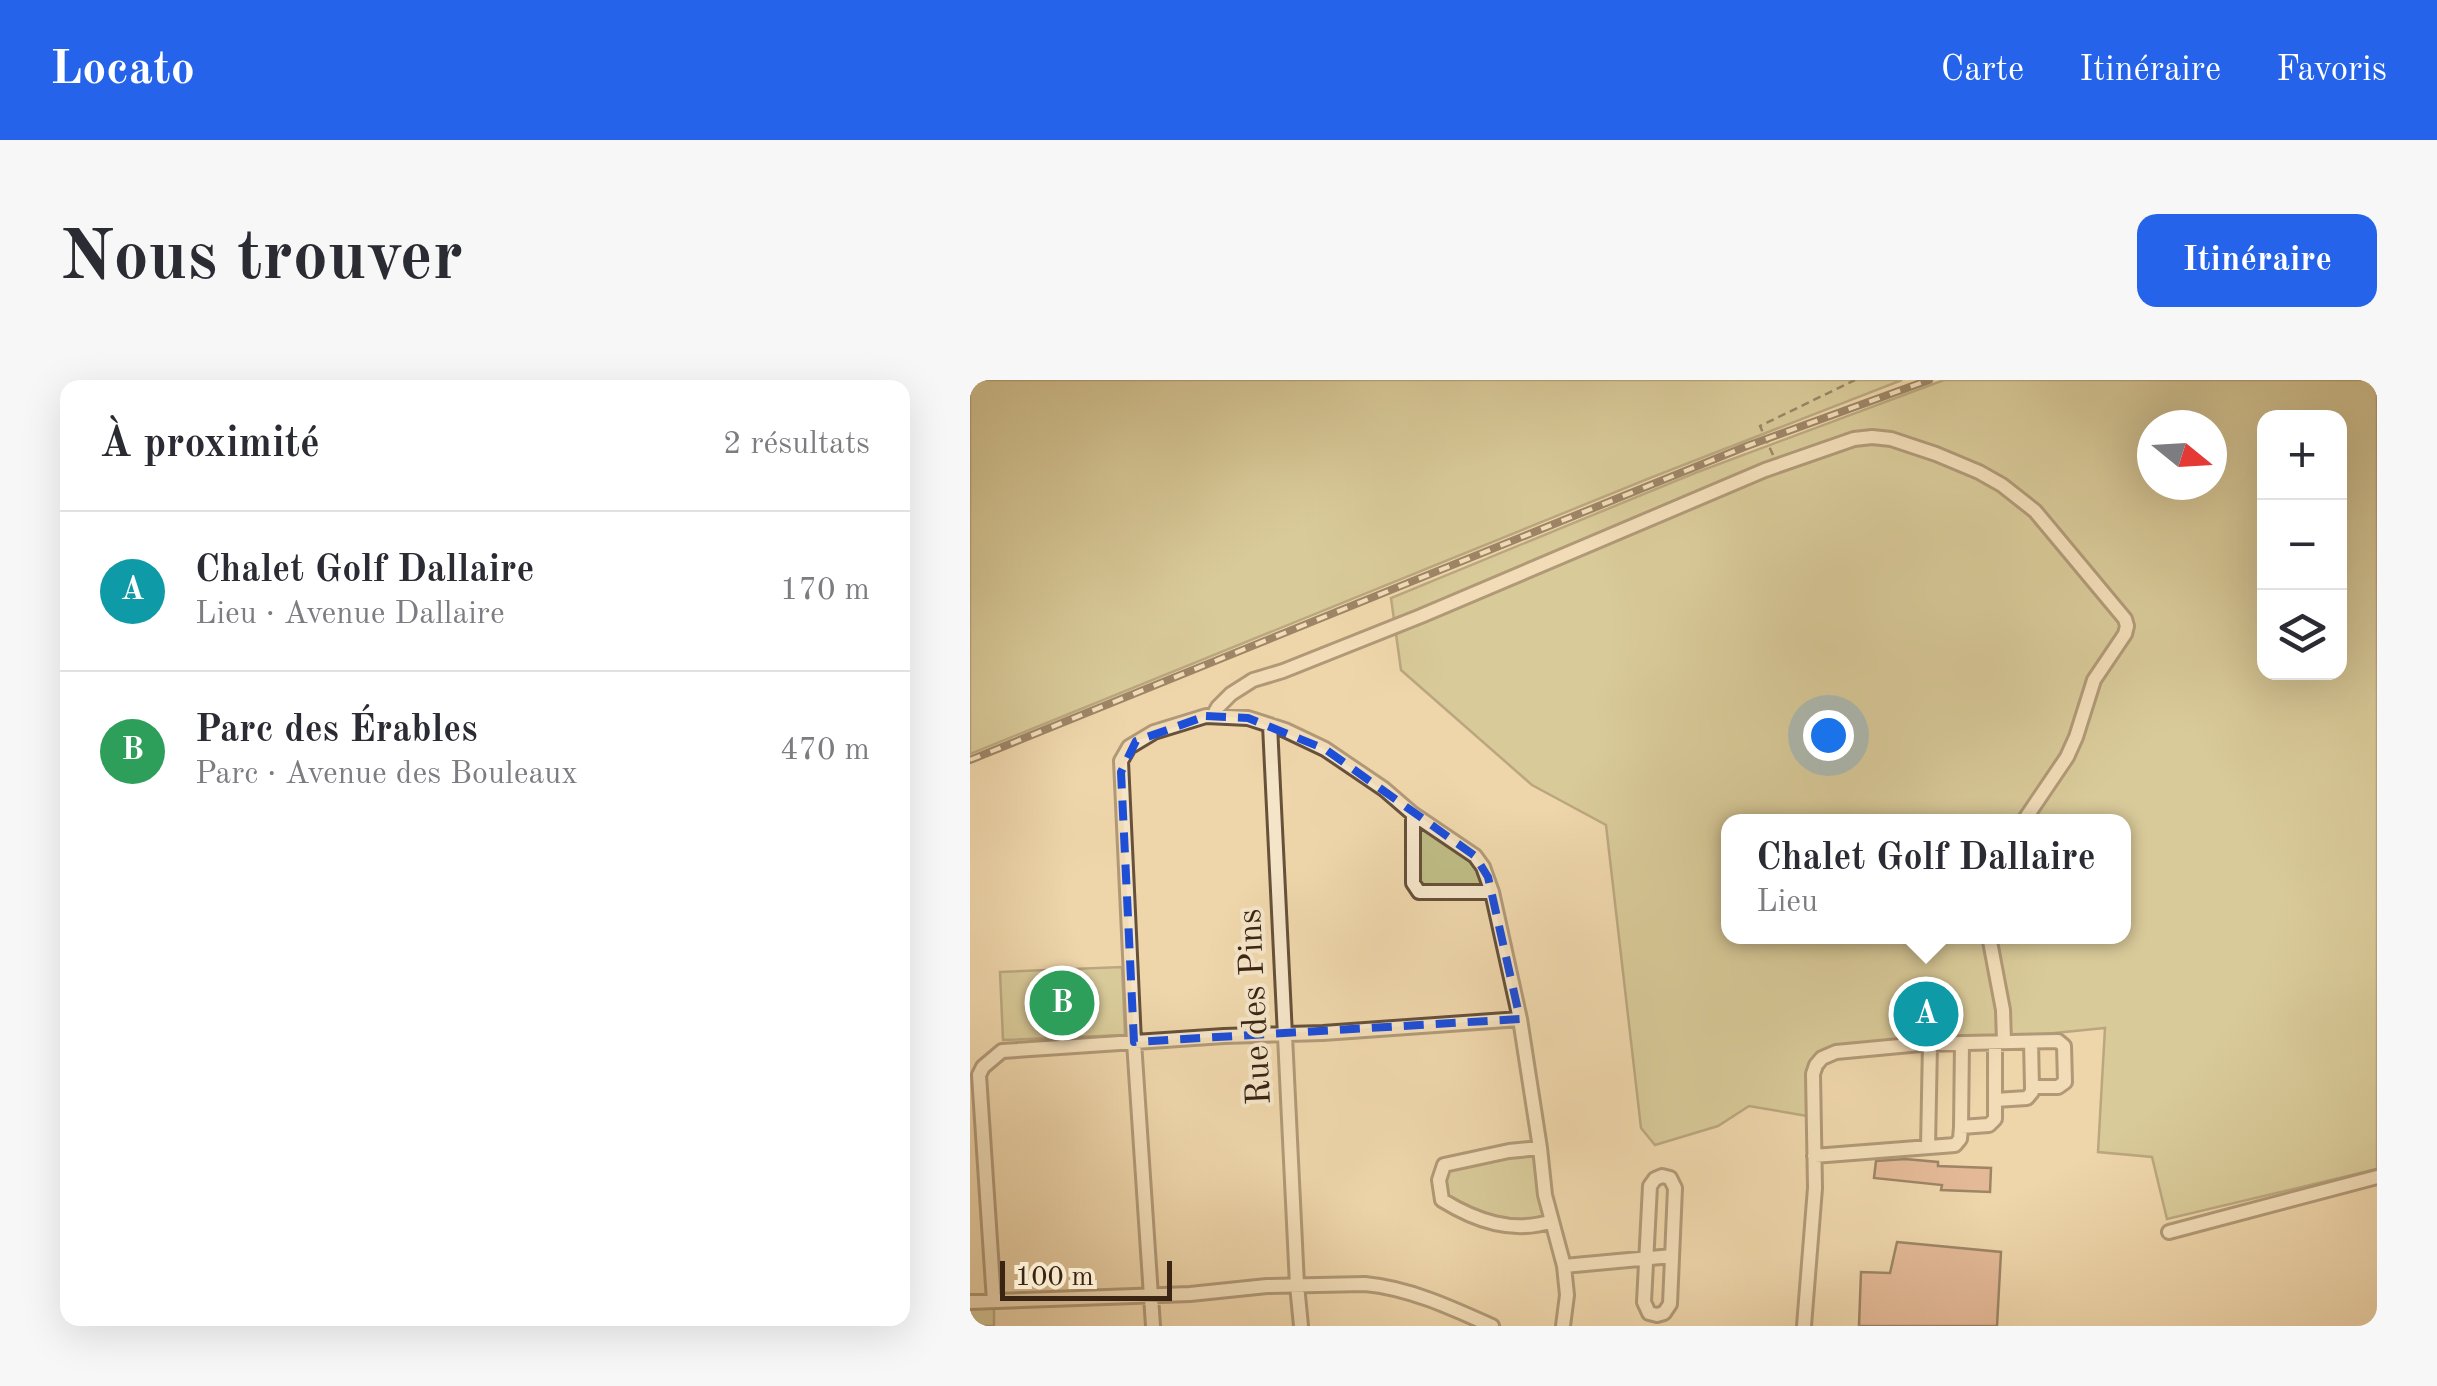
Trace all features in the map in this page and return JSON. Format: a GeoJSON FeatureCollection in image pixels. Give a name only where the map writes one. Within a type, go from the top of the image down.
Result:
{"type":"FeatureCollection","features":[{"type":"Feature","properties":{"kind":"street"},"geometry":{"type":"LineString","coordinates":[[1213,716],[1231,694],[1254,680],[1421,616],[1778,466],[1854,439],[1891,439],[1936,454],[2002,485],[2034,512],[2125,618],[2124,634],[2094,680],[2072,749],[2028,814]]}},
{"type":"Feature","properties":{"kind":"street"},"geometry":{"type":"LineString","coordinates":[[1153,1326],[1121,761],[1130,747],[1154,732],[1206,716],[1248,718],[1325,749],[1475,856],[1488,877],[1520,1019],[1545,1195],[1564,1266],[1564,1326]]}},
{"type":"Feature","properties":{"kind":"street","name":"Rue des Pins"},"geometry":{"type":"LineString","coordinates":[[1270,726],[1302,1326]]}},
{"type":"Feature","properties":{"kind":"street"},"geometry":{"type":"LineString","coordinates":[[1413,814],[1413,882],[1420,892],[1492,892]]}},
{"type":"Feature","properties":{"kind":"street"},"geometry":{"type":"LineString","coordinates":[[1961,1128],[1989,1125],[1994,1119],[2002,1010],[1991,944]]}},
{"type":"Feature","properties":{"kind":"street"},"geometry":{"type":"LineString","coordinates":[[994,1301],[979,1075],[1002,1051],[1520,1019]]}},
{"type":"Feature","properties":{"kind":"street"},"geometry":{"type":"LineString","coordinates":[[1804,1326],[1815,1188],[1812,1087],[1816,1065],[1822,1058],[1836,1052],[1925,1044],[2058,1041],[2064,1046],[2064,1082],[2058,1087],[2032,1086]]}},
{"type":"Feature","properties":{"kind":"street"},"geometry":{"type":"LineString","coordinates":[[1995,1100],[2027,1098],[2032,1092],[2031,1042]]}},
{"type":"Feature","properties":{"kind":"street"},"geometry":{"type":"LineString","coordinates":[[1814,1156],[1956,1144],[1961,1128],[1962,1043]]}},
{"type":"Feature","properties":{"kind":"street"},"geometry":{"type":"LineString","coordinates":[[1925,1044],[1928,1147]]}},
{"type":"Feature","properties":{"kind":"street"},"geometry":{"type":"LineString","coordinates":[[1540,1148],[1444,1165],[1439,1180],[1442,1200],[1464,1214],[1504,1226],[1535,1227],[1552,1221]]}},
{"type":"Feature","properties":{"kind":"street"},"geometry":{"type":"LineString","coordinates":[[1662,1176],[1670,1178],[1675,1188],[1672,1256],[1669,1308],[1657,1316],[1644,1306],[1650,1186],[1662,1176]]}},
{"type":"Feature","properties":{"kind":"street"},"geometry":{"type":"LineString","coordinates":[[2169,1232],[2377,1177]]}},
{"type":"Feature","properties":{"kind":"street"},"geometry":{"type":"LineString","coordinates":[[1564,1266],[1672,1256]]}},
{"type":"Feature","properties":{"kind":"street"},"geometry":{"type":"LineString","coordinates":[[970,1302],[1151,1296],[1297,1285],[1378,1286],[1447,1306],[1492,1326]]}},
{"type":"Feature","properties":{"kind":"path"},"geometry":{"type":"LineString","coordinates":[[1778,466],[1760,426],[1854,380]]}},
{"type":"Feature","properties":{"kind":"highlighted area"},"geometry":{"type":"Polygon","coordinates":[[[1206,716],[1248,718],[1325,749],[1475,856],[1488,877],[1520,1019],[1134,1042],[1121,772],[1136,741],[1206,716]]]}},
{"type":"Feature","properties":{"kind":"shaded area"},"geometry":{"type":"Polygon","coordinates":[[[970,380],[1902,380],[970,754],[970,380]]]}},
{"type":"Feature","properties":{"kind":"shaded area"},"geometry":{"type":"Polygon","coordinates":[[[1944,380],[2377,380],[2377,1169],[2167,1219],[2152,1157],[2098,1152],[2105,1028],[1837,1055],[1821,1074],[1813,1117],[1749,1106],[1718,1126],[1655,1145],[1641,1128],[1606,825],[1532,785],[1401,670],[1391,598],[1695,473],[1944,380]]]}},
{"type":"Feature","properties":{"kind":"shaded area"},"geometry":{"type":"Polygon","coordinates":[[[1413,814],[1475,856],[1492,892],[1419,892],[1413,814]]]}},
{"type":"Feature","properties":{"kind":"shaded area"},"geometry":{"type":"Polygon","coordinates":[[[1122,967],[1125,1035],[1003,1040],[1000,972],[1122,967]]]}},
{"type":"Feature","properties":{"kind":"shaded area"},"geometry":{"type":"Polygon","coordinates":[[[1540,1148],[1552,1221],[1504,1226],[1442,1200],[1444,1165],[1540,1148]]]}},
{"type":"Feature","properties":{"kind":"shaded area"},"geometry":{"type":"Polygon","coordinates":[[[994,1301],[994,1326],[970,1326],[970,1302],[994,1301]]]}},
{"type":"Feature","properties":{"kind":"building"},"geometry":{"type":"Polygon","coordinates":[[[1935,998],[1939,1027],[1917,1030],[1913,1002],[1935,998]]]}},
{"type":"Feature","properties":{"kind":"building"},"geometry":{"type":"Polygon","coordinates":[[[1876,1161],[1938,1162],[1938,1166],[1991,1168],[1990,1192],[1941,1190],[1942,1185],[1874,1178],[1876,1161]]]}},
{"type":"Feature","properties":{"kind":"building"},"geometry":{"type":"Polygon","coordinates":[[[1897,1242],[2001,1252],[1997,1326],[1859,1326],[1861,1272],[1890,1273],[1897,1242]]]}},
{"type":"Feature","properties":{"kind":"railway"},"geometry":{"type":"LineString","coordinates":[[970,760],[1747,446],[1929,380]]}},
{"type":"Feature","properties":{"kind":"place","name":"Parc des Érables"},"geometry":{"type":"Point","coordinates":[1062,1003]}},
{"type":"Feature","properties":{"kind":"place","name":"Chalet Golf Dallaire"},"geometry":{"type":"Point","coordinates":[1926,1014]}}]}
